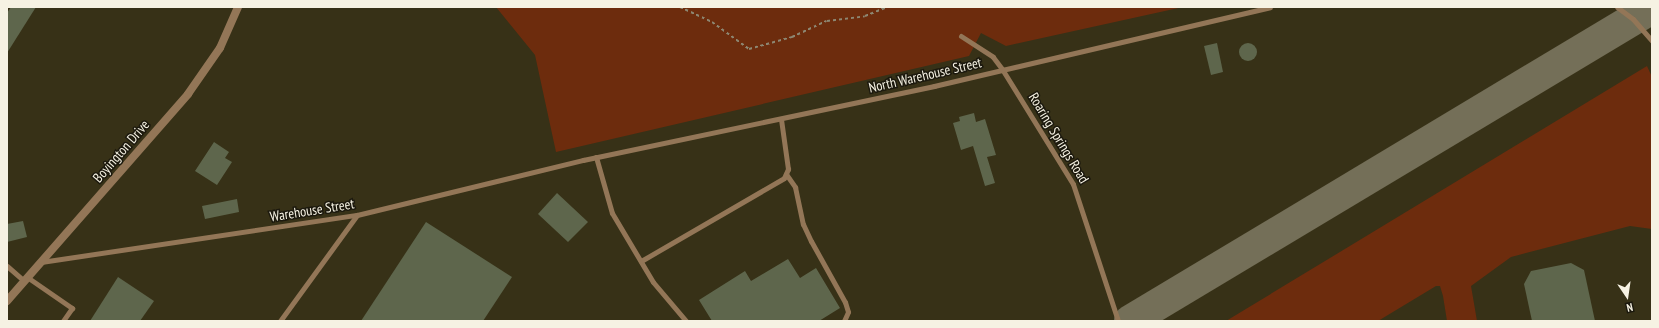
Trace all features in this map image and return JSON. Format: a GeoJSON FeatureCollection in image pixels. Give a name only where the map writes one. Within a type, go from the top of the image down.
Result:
{"type":"FeatureCollection","features":[{"type":"Feature","properties":{"kind":"street","name":"Boyington Drive"},"geometry":{"type":"LineString","coordinates":[[7,301],[188,94],[220,48],[238,7]]}},
{"type":"Feature","properties":{"kind":"lane","name":"North Warehouse Street"},"geometry":{"type":"LineString","coordinates":[[583,160],[782,119],[1270,7]]}},
{"type":"Feature","properties":{"kind":"lane"},"geometry":{"type":"LineString","coordinates":[[1617,7],[1633,19],[1652,41]]}},
{"type":"Feature","properties":{"kind":"lane","name":"Roaring Springs Road"},"geometry":{"type":"LineString","coordinates":[[960,36],[993,57],[1074,184],[1088,222],[1118,321]]}},
{"type":"Feature","properties":{"kind":"lane"},"geometry":{"type":"LineString","coordinates":[[641,261],[784,178],[788,169],[782,119]]}},
{"type":"Feature","properties":{"kind":"lane"},"geometry":{"type":"LineString","coordinates":[[596,157],[612,213],[666,301],[686,321]]}},
{"type":"Feature","properties":{"kind":"lane","name":"Warehouse Street"},"geometry":{"type":"LineString","coordinates":[[40,263],[357,215],[583,160]]}},
{"type":"Feature","properties":{"kind":"lane"},"geometry":{"type":"LineString","coordinates":[[786,174],[795,187],[808,235],[845,302],[848,312],[844,321]]}},
{"type":"Feature","properties":{"kind":"lane"},"geometry":{"type":"LineString","coordinates":[[280,321],[357,215]]}},
{"type":"Feature","properties":{"kind":"lane"},"geometry":{"type":"LineString","coordinates":[[7,266],[72,308],[63,321]]}},
{"type":"Feature","properties":{"kind":"path"},"geometry":{"type":"LineString","coordinates":[[680,7],[712,22],[749,49],[792,37],[827,21],[865,16],[887,7]]}},
{"type":"Feature","properties":{"kind":"shaded area"},"geometry":{"type":"Polygon","coordinates":[[[496,7],[1183,7],[1006,46],[981,33],[969,56],[556,152],[535,55],[496,7]]]}},
{"type":"Feature","properties":{"kind":"shaded area"},"geometry":{"type":"Polygon","coordinates":[[[1647,66],[1652,77],[1652,229],[1630,226],[1511,257],[1471,286],[1477,321],[1447,321],[1440,286],[1436,286],[1378,321],[1226,321],[1647,66]]]}},
{"type":"Feature","properties":{"kind":"building"},"geometry":{"type":"Polygon","coordinates":[[[11,7],[36,7],[7,53],[7,13],[11,7]]]}},
{"type":"Feature","properties":{"kind":"building"},"geometry":{"type":"Polygon","coordinates":[[[1217,43],[1223,72],[1211,75],[1204,46],[1217,43]]]}},
{"type":"Feature","properties":{"kind":"building"},"geometry":{"type":"Polygon","coordinates":[[[1244,43],[1252,43],[1257,48],[1255,59],[1252,61],[1244,61],[1239,56],[1239,48],[1244,43]]]}},
{"type":"Feature","properties":{"kind":"building"},"geometry":{"type":"Polygon","coordinates":[[[974,113],[976,122],[985,119],[996,155],[987,157],[995,183],[985,186],[973,146],[961,150],[953,123],[960,121],[959,117],[974,113]]]}},
{"type":"Feature","properties":{"kind":"building"},"geometry":{"type":"Polygon","coordinates":[[[214,142],[229,152],[225,158],[232,162],[217,185],[195,171],[214,142]]]}},
{"type":"Feature","properties":{"kind":"building"},"geometry":{"type":"Polygon","coordinates":[[[557,193],[588,222],[568,242],[538,214],[557,193]]]}},
{"type":"Feature","properties":{"kind":"building"},"geometry":{"type":"Polygon","coordinates":[[[237,199],[239,212],[205,219],[202,206],[237,199]]]}},
{"type":"Feature","properties":{"kind":"building"},"geometry":{"type":"Polygon","coordinates":[[[23,221],[27,237],[7,242],[7,224],[23,221]]]}},
{"type":"Feature","properties":{"kind":"building"},"geometry":{"type":"Polygon","coordinates":[[[426,222],[512,277],[483,321],[361,321],[426,222]]]}},
{"type":"Feature","properties":{"kind":"building"},"geometry":{"type":"Polygon","coordinates":[[[788,259],[800,278],[816,268],[840,308],[819,321],[712,321],[699,300],[745,271],[751,281],[788,259]]]}},
{"type":"Feature","properties":{"kind":"building"},"geometry":{"type":"Polygon","coordinates":[[[1571,263],[1584,270],[1595,321],[1532,321],[1524,284],[1531,271],[1571,263]]]}},
{"type":"Feature","properties":{"kind":"building"},"geometry":{"type":"Polygon","coordinates":[[[118,277],[154,301],[140,321],[90,321],[118,277]]]}},
{"type":"Feature","properties":{"kind":"taxiway"},"geometry":{"type":"LineString","coordinates":[[1130,321],[1652,8]]}}]}
